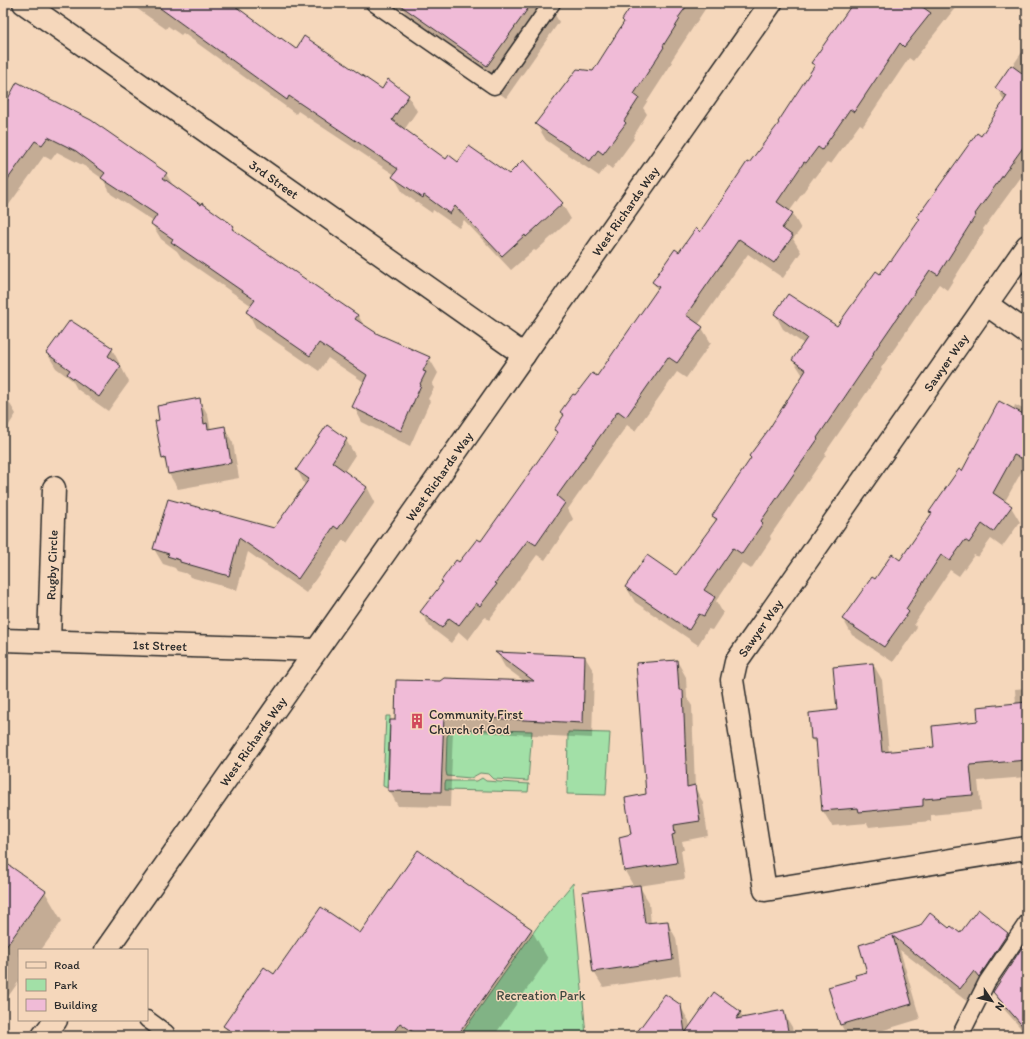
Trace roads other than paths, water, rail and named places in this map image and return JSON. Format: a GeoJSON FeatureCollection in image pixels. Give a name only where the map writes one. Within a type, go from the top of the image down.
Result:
{"type":"FeatureCollection","features":[{"type":"Feature","properties":{"kind":"street","name":"3rd Street"},"geometry":{"type":"LineString","coordinates":[[24,3],[524,355]]}},
{"type":"Feature","properties":{"kind":"street","name":"West Richards Way"},"geometry":{"type":"LineString","coordinates":[[107,949],[772,3]]}},
{"type":"Feature","properties":{"kind":"street","name":"Sawyer Way"},"geometry":{"type":"LineString","coordinates":[[1026,849],[765,890],[732,680],[736,662],[1027,246]]}},
{"type":"Feature","properties":{"kind":"street"},"geometry":{"type":"LineString","coordinates":[[986,304],[1027,333]]}},
{"type":"Feature","properties":{"kind":"street","name":"Rugby Circle"},"geometry":{"type":"LineString","coordinates":[[49,641],[54,488]]}},
{"type":"Feature","properties":{"kind":"street","name":"1st Street"},"geometry":{"type":"LineString","coordinates":[[3,640],[316,650]]}},
{"type":"Feature","properties":{"kind":"street"},"geometry":{"type":"LineString","coordinates":[[43,1036],[55,1021]]}},
{"type":"Feature","properties":{"kind":"lane"},"geometry":{"type":"LineString","coordinates":[[374,3],[494,86],[552,3]]}},
{"type":"Feature","properties":{"kind":"lane"},"geometry":{"type":"LineString","coordinates":[[960,1036],[987,982],[1027,923]]}},
{"type":"Feature","properties":{"kind":"lane"},"geometry":{"type":"LineString","coordinates":[[148,1020],[166,1033]]}},
{"type":"Feature","properties":{"kind":"place","name":"Community First Church of God"},"geometry":{"type":"Point","coordinates":[417,721]}},
{"type":"Feature","properties":{"kind":"park label","name":"Recreation Park"},"geometry":{"type":"Point","coordinates":[541,995]}}]}
